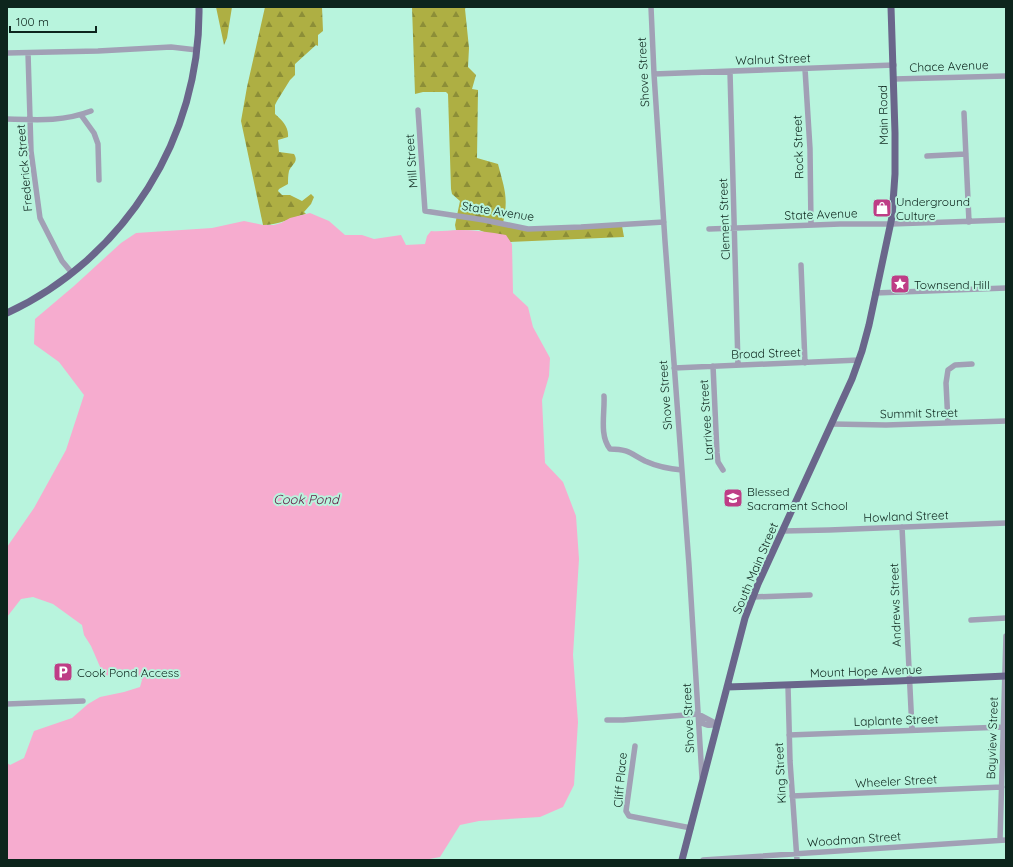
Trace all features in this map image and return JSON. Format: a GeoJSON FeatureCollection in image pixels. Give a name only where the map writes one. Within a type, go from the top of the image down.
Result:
{"type":"FeatureCollection","features":[{"type":"Feature","properties":{"kind":"main road"},"geometry":{"type":"LineString","coordinates":[[7,313],[41,295],[72,273],[100,249],[118,230],[139,203],[158,172],[172,143],[183,114],[192,82],[197,50],[199,7]]}},
{"type":"Feature","properties":{"kind":"main road","name":"Main Road"},"geometry":{"type":"LineString","coordinates":[[891,7],[894,65],[895,174],[891,224]]}},
{"type":"Feature","properties":{"kind":"main road","name":"South Main Street"},"geometry":{"type":"LineString","coordinates":[[682,860],[742,628],[753,597],[852,379],[869,325],[891,224]]}},
{"type":"Feature","properties":{"kind":"main road","name":"Mount Hope Avenue"},"geometry":{"type":"LineString","coordinates":[[727,687],[788,686],[1005,676]]}},
{"type":"Feature","properties":{"kind":"street","name":"Shove Street"},"geometry":{"type":"LineString","coordinates":[[651,7],[654,74],[699,720],[702,782]]}},
{"type":"Feature","properties":{"kind":"street"},"geometry":{"type":"LineString","coordinates":[[7,53],[98,51],[171,47],[197,50]]}},
{"type":"Feature","properties":{"kind":"street","name":"Frederick Street"},"geometry":{"type":"LineString","coordinates":[[28,52],[32,150],[40,218],[62,261],[72,273]]}},
{"type":"Feature","properties":{"kind":"street","name":"Walnut Street"},"geometry":{"type":"LineString","coordinates":[[654,74],[894,65]]}},
{"type":"Feature","properties":{"kind":"street","name":"Rock Street"},"geometry":{"type":"LineString","coordinates":[[805,69],[810,149],[811,225]]}},
{"type":"Feature","properties":{"kind":"street","name":"Clement Street"},"geometry":{"type":"LineString","coordinates":[[730,72],[738,365]]}},
{"type":"Feature","properties":{"kind":"street","name":"Chace Avenue"},"geometry":{"type":"LineString","coordinates":[[894,79],[1006,76]]}},
{"type":"Feature","properties":{"kind":"street","name":"Mill Street"},"geometry":{"type":"LineString","coordinates":[[418,110],[425,211]]}},
{"type":"Feature","properties":{"kind":"street"},"geometry":{"type":"LineString","coordinates":[[7,119],[59,120],[91,112]]}},
{"type":"Feature","properties":{"kind":"street"},"geometry":{"type":"LineString","coordinates":[[964,114],[969,222]]}},
{"type":"Feature","properties":{"kind":"street"},"geometry":{"type":"LineString","coordinates":[[81,115],[94,133],[98,144],[99,180]]}},
{"type":"Feature","properties":{"kind":"street"},"geometry":{"type":"LineString","coordinates":[[927,156],[966,154]]}},
{"type":"Feature","properties":{"kind":"street","name":"State Avenue"},"geometry":{"type":"LineString","coordinates":[[425,211],[484,220],[528,229],[664,222]]}},
{"type":"Feature","properties":{"kind":"street","name":"State Avenue"},"geometry":{"type":"LineString","coordinates":[[709,229],[1006,220]]}},
{"type":"Feature","properties":{"kind":"street"},"geometry":{"type":"LineString","coordinates":[[801,265],[805,363]]}},
{"type":"Feature","properties":{"kind":"street"},"geometry":{"type":"LineString","coordinates":[[875,293],[1006,288]]}},
{"type":"Feature","properties":{"kind":"street","name":"Broad Street"},"geometry":{"type":"LineString","coordinates":[[674,368],[859,360]]}},
{"type":"Feature","properties":{"kind":"street"},"geometry":{"type":"LineString","coordinates":[[948,423],[946,390],[948,370],[955,365],[972,364]]}},
{"type":"Feature","properties":{"kind":"street","name":"Larrivee Street"},"geometry":{"type":"LineString","coordinates":[[713,366],[716,453],[718,462],[723,470]]}},
{"type":"Feature","properties":{"kind":"street"},"geometry":{"type":"LineString","coordinates":[[604,396],[604,430],[607,444],[610,449],[626,450],[645,461],[682,470]]}},
{"type":"Feature","properties":{"kind":"street","name":"Summit Street"},"geometry":{"type":"LineString","coordinates":[[832,424],[886,425],[1006,421]]}},
{"type":"Feature","properties":{"kind":"street","name":"Howland Street"},"geometry":{"type":"LineString","coordinates":[[783,530],[1006,523]]}},
{"type":"Feature","properties":{"kind":"street","name":"Andrews Street"},"geometry":{"type":"LineString","coordinates":[[902,527],[912,729]]}},
{"type":"Feature","properties":{"kind":"street"},"geometry":{"type":"LineString","coordinates":[[753,597],[810,595]]}},
{"type":"Feature","properties":{"kind":"street"},"geometry":{"type":"LineString","coordinates":[[971,620],[1006,618]]}},
{"type":"Feature","properties":{"kind":"street","name":"Bayview Street"},"geometry":{"type":"LineString","coordinates":[[1003,840],[1002,787],[1006,636]]}},
{"type":"Feature","properties":{"kind":"street","name":"King Street"},"geometry":{"type":"LineString","coordinates":[[788,686],[792,796],[797,857]]}},
{"type":"Feature","properties":{"kind":"street"},"geometry":{"type":"LineString","coordinates":[[7,704],[83,701]]}},
{"type":"Feature","properties":{"kind":"street"},"geometry":{"type":"LineString","coordinates":[[607,720],[698,714],[717,724]]}},
{"type":"Feature","properties":{"kind":"street"},"geometry":{"type":"LineString","coordinates":[[699,720],[703,725],[709,726],[717,724]]}},
{"type":"Feature","properties":{"kind":"street","name":"Laplante Street"},"geometry":{"type":"LineString","coordinates":[[789,735],[912,729],[1004,727]]}},
{"type":"Feature","properties":{"kind":"street","name":"Cliff Place"},"geometry":{"type":"LineString","coordinates":[[635,746],[626,811],[629,816],[691,828]]}},
{"type":"Feature","properties":{"kind":"street","name":"Wheeler Street"},"geometry":{"type":"LineString","coordinates":[[792,796],[1002,787]]}},
{"type":"Feature","properties":{"kind":"street","name":"Woodman Street"},"geometry":{"type":"LineString","coordinates":[[703,860],[797,857],[1003,840]]}},
{"type":"Feature","properties":{"kind":"green space"},"geometry":{"type":"Polygon","coordinates":[[[216,7],[232,7],[227,38],[224,45],[216,7]]]}},
{"type":"Feature","properties":{"kind":"green space"},"geometry":{"type":"Polygon","coordinates":[[[265,7],[322,7],[323,31],[318,35],[318,46],[316,45],[295,64],[295,75],[290,80],[275,105],[275,114],[284,124],[288,133],[288,137],[278,140],[279,152],[294,154],[296,159],[289,171],[288,184],[278,191],[282,195],[290,195],[302,201],[311,194],[314,197],[311,204],[304,212],[306,214],[280,223],[269,225],[263,225],[241,121],[265,7]]]}},
{"type":"Feature","properties":{"kind":"green space"},"geometry":{"type":"Polygon","coordinates":[[[412,7],[466,7],[469,48],[468,67],[476,75],[472,89],[478,90],[477,158],[498,164],[506,199],[503,223],[529,230],[622,226],[624,237],[509,242],[479,230],[456,230],[455,225],[460,201],[452,194],[451,189],[448,94],[446,92],[423,92],[415,94],[412,7]]]}},
{"type":"Feature","properties":{"kind":"water","name":"Cook Pond"},"geometry":{"type":"Polygon","coordinates":[[[310,213],[329,221],[345,235],[362,235],[374,239],[401,235],[406,245],[425,244],[427,236],[431,231],[459,230],[482,231],[506,235],[512,244],[513,293],[528,307],[533,327],[550,358],[549,376],[542,400],[545,463],[563,482],[576,516],[579,559],[573,655],[578,722],[574,785],[563,807],[540,817],[479,821],[460,825],[440,857],[424,860],[7,860],[7,763],[10,765],[24,758],[34,731],[72,718],[88,704],[100,697],[140,687],[142,680],[136,673],[122,673],[104,676],[91,646],[84,635],[82,625],[53,604],[33,597],[21,599],[7,617],[7,547],[34,508],[66,450],[84,395],[59,362],[34,344],[35,319],[121,243],[136,233],[212,228],[244,221],[263,225],[274,225],[290,218],[310,213]]]}},
{"type":"Feature","properties":{"kind":"place","name":"Underground Culture"},"geometry":{"type":"Point","coordinates":[882,208]}},
{"type":"Feature","properties":{"kind":"place","name":"Townsend Hill"},"geometry":{"type":"Point","coordinates":[900,284]}},
{"type":"Feature","properties":{"kind":"place","name":"Blessed Sacrament School"},"geometry":{"type":"Point","coordinates":[733,498]}},
{"type":"Feature","properties":{"kind":"place","name":"Cook Pond Access"},"geometry":{"type":"Point","coordinates":[63,672]}}]}
